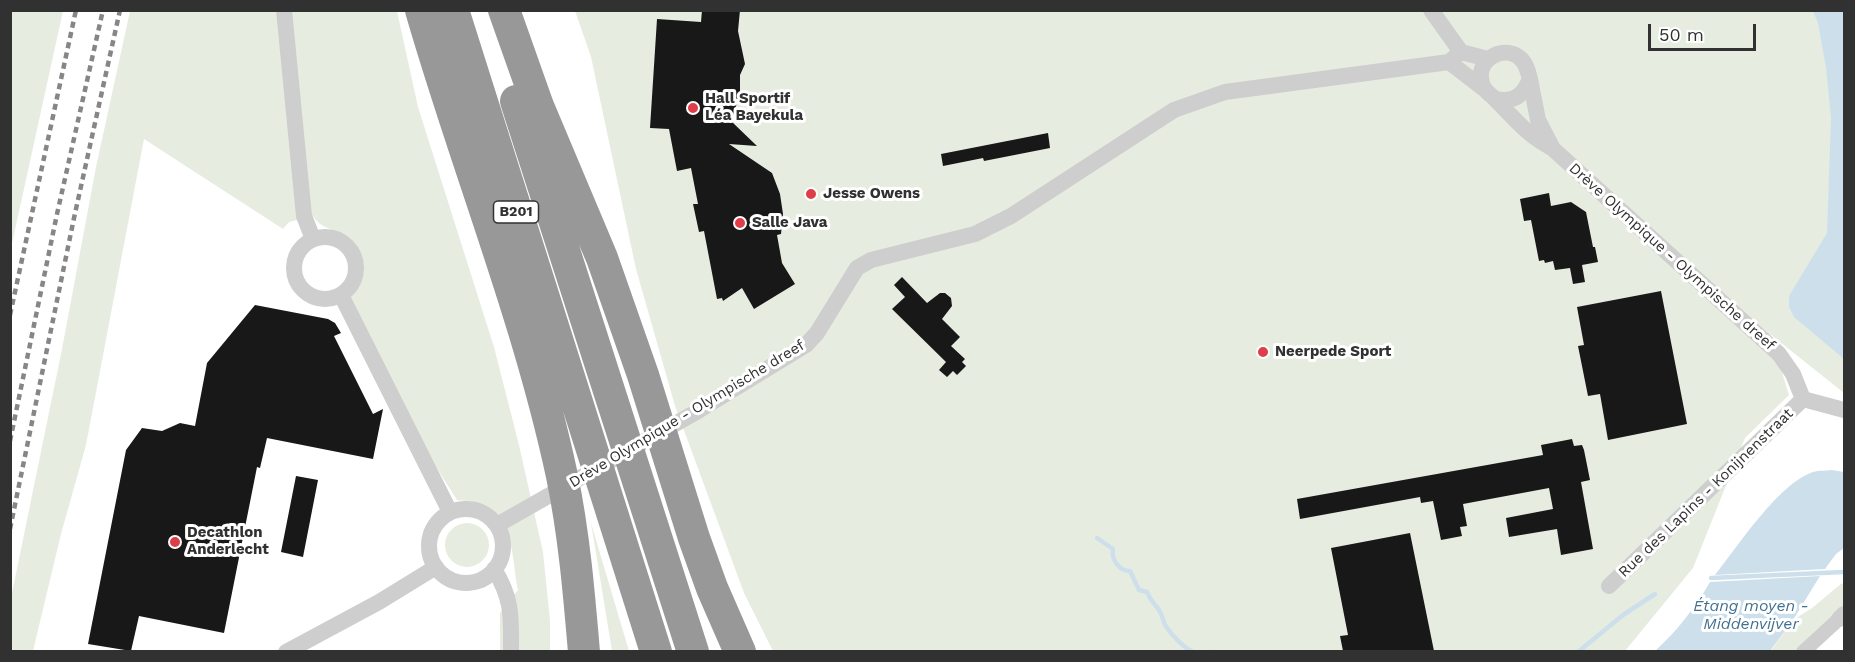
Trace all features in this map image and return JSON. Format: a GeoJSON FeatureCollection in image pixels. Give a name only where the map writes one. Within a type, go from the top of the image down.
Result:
{"type":"FeatureCollection","features":[{"type":"Feature","properties":{"kind":"highway","name":"B201"},"geometry":{"type":"LineString","coordinates":[[421,10],[519,318],[562,526],[577,569],[584,651]]}},
{"type":"Feature","properties":{"kind":"highway","name":"B201"},"geometry":{"type":"LineString","coordinates":[[453,10],[656,651]]}},
{"type":"Feature","properties":{"kind":"highway","name":"B201"},"geometry":{"type":"LineString","coordinates":[[487,10],[693,651]]}},
{"type":"Feature","properties":{"kind":"highway"},"geometry":{"type":"LineString","coordinates":[[504,10],[538,106],[602,258],[643,375],[712,588],[740,651]]}},
{"type":"Feature","properties":{"kind":"highway","name":"B201"},"geometry":{"type":"LineString","coordinates":[[562,526],[564,651]]}},
{"type":"Feature","properties":{"kind":"street"},"geometry":{"type":"LineString","coordinates":[[284,10],[304,216],[313,240]]}},
{"type":"Feature","properties":{"kind":"street"},"geometry":{"type":"LineString","coordinates":[[1431,10],[1455,57],[1488,59]]}},
{"type":"Feature","properties":{"kind":"street"},"geometry":{"type":"LineString","coordinates":[[1530,79],[1523,92],[1515,99],[1506,101],[1490,94],[1481,73],[1488,59],[1496,54],[1513,54],[1520,58],[1526,65],[1530,79],[1538,120],[1552,148]]}},
{"type":"Feature","properties":{"kind":"street","name":"Drève Olympique - Olympische dreef"},"geometry":{"type":"LineString","coordinates":[[497,525],[708,405],[806,345],[818,333],[856,268],[875,259],[975,234],[1011,216],[1174,110],[1225,92],[1455,57],[1503,109],[1538,141],[1552,148],[1779,354],[1793,374],[1803,399]]}},
{"type":"Feature","properties":{"kind":"street"},"geometry":{"type":"LineString","coordinates":[[326,237],[339,240],[349,249],[355,261],[355,274],[350,286],[341,295],[325,300],[309,296],[298,284],[294,271],[295,258],[307,243],[313,240],[326,237]]}},
{"type":"Feature","properties":{"kind":"street"},"geometry":{"type":"LineString","coordinates":[[341,295],[450,512]]}},
{"type":"Feature","properties":{"kind":"street"},"geometry":{"type":"LineString","coordinates":[[1803,399],[1845,410]]}},
{"type":"Feature","properties":{"kind":"street","name":"Rue des Lapins - Konijnenstraat"},"geometry":{"type":"LineString","coordinates":[[1609,586],[1803,399]]}},
{"type":"Feature","properties":{"kind":"street"},"geometry":{"type":"LineString","coordinates":[[463,509],[476,510],[488,516],[497,525],[502,537],[503,550],[500,560],[486,577],[465,583],[448,578],[436,567],[430,555],[431,536],[440,519],[450,512],[463,509]]}},
{"type":"Feature","properties":{"kind":"street"},"geometry":{"type":"LineString","coordinates":[[286,651],[379,602],[436,567]]}},
{"type":"Feature","properties":{"kind":"street"},"geometry":{"type":"LineString","coordinates":[[494,569],[505,587],[511,609],[511,651]]}},
{"type":"Feature","properties":{"kind":"street"},"geometry":{"type":"LineString","coordinates":[[1803,651],[1842,616]]}},
{"type":"Feature","properties":{"kind":"shaded area"},"geometry":{"type":"Polygon","coordinates":[[[10,11],[63,11],[11,248],[10,11]]]}},
{"type":"Feature","properties":{"kind":"shaded area"},"geometry":{"type":"Polygon","coordinates":[[[130,11],[397,11],[418,107],[494,347],[519,445],[543,552],[550,620],[550,651],[500,651],[500,613],[518,590],[507,532],[502,521],[485,506],[457,500],[431,459],[348,298],[359,274],[360,265],[360,258],[352,243],[344,236],[319,223],[313,216],[289,222],[283,229],[144,139],[86,445],[61,534],[33,651],[11,652],[11,598],[62,349],[96,167],[130,11]]]}},
{"type":"Feature","properties":{"kind":"shaded area","name":"Neerpede Sport"},"geometry":{"type":"Polygon","coordinates":[[[575,11],[1844,11],[1844,393],[1770,334],[1789,395],[1745,438],[1693,568],[1625,651],[773,651],[744,593],[675,406],[636,269],[591,57],[575,11]]]}},
{"type":"Feature","properties":{"kind":"shaded area"},"geometry":{"type":"Polygon","coordinates":[[[467,523],[483,529],[489,545],[483,561],[467,567],[451,561],[445,545],[451,529],[467,523]]]}},
{"type":"Feature","properties":{"kind":"shaded area"},"geometry":{"type":"Polygon","coordinates":[[[591,523],[629,651],[612,651],[591,523]]]}},
{"type":"Feature","properties":{"kind":"shaded area"},"geometry":{"type":"Polygon","coordinates":[[[1842,583],[1844,605],[1808,640],[1818,651],[1770,652],[1793,620],[1812,608],[1842,583]]]}},
{"type":"Feature","properties":{"kind":"water"},"geometry":{"type":"Polygon","coordinates":[[[1813,11],[1844,11],[1844,359],[1794,317],[1789,307],[1789,296],[1827,233],[1831,118],[1826,68],[1818,23],[1813,11]]]}},
{"type":"Feature","properties":{"kind":"water","name":"Étang moyen - Middenvijver"},"geometry":{"type":"Polygon","coordinates":[[[1832,470],[1844,472],[1844,548],[1836,554],[1825,569],[1715,575],[1760,517],[1787,489],[1800,478],[1813,472],[1832,470]]]}},
{"type":"Feature","properties":{"kind":"water","name":"Étang moyen - Middenvijver"},"geometry":{"type":"Polygon","coordinates":[[[1820,576],[1793,620],[1770,651],[1655,651],[1685,619],[1710,582],[1820,576]]]}},
{"type":"Feature","properties":{"kind":"building"},"geometry":{"type":"Polygon","coordinates":[[[702,10],[740,10],[738,31],[745,64],[740,75],[740,94],[731,121],[757,146],[729,144],[772,173],[780,194],[783,214],[781,234],[777,235],[782,263],[795,284],[754,309],[742,288],[723,301],[722,298],[717,299],[704,231],[699,232],[693,204],[698,204],[691,168],[677,171],[669,129],[650,128],[657,19],[701,22],[702,10]]]}},
{"type":"Feature","properties":{"kind":"building"},"geometry":{"type":"Polygon","coordinates":[[[1048,133],[1050,148],[984,161],[983,158],[943,166],[941,154],[1048,133]]]}},
{"type":"Feature","properties":{"kind":"building"},"geometry":{"type":"Polygon","coordinates":[[[1549,193],[1551,206],[1571,202],[1586,212],[1598,262],[1582,265],[1585,282],[1573,284],[1570,268],[1555,270],[1553,261],[1545,263],[1544,260],[1539,261],[1531,220],[1524,221],[1520,199],[1549,193]]]}},
{"type":"Feature","properties":{"kind":"building"},"geometry":{"type":"Polygon","coordinates":[[[902,277],[927,303],[940,293],[945,293],[951,298],[952,306],[942,319],[960,337],[951,346],[965,359],[962,362],[966,366],[957,375],[953,371],[947,377],[939,370],[946,362],[892,309],[905,297],[894,285],[902,277]]]}},
{"type":"Feature","properties":{"kind":"building"},"geometry":{"type":"Polygon","coordinates":[[[1661,291],[1687,424],[1608,440],[1600,394],[1588,396],[1578,346],[1584,345],[1577,307],[1661,291]]]}},
{"type":"Feature","properties":{"kind":"building","name":"Decathlon Anderlecht"},"geometry":{"type":"Polygon","coordinates":[[[255,305],[328,319],[335,323],[341,333],[334,336],[373,414],[383,409],[373,459],[267,438],[260,468],[257,467],[224,633],[139,616],[131,651],[88,644],[126,450],[142,428],[162,431],[180,423],[195,426],[207,363],[255,305]]]}},
{"type":"Feature","properties":{"kind":"building"},"geometry":{"type":"Polygon","coordinates":[[[1572,439],[1574,446],[1582,445],[1590,480],[1581,482],[1593,549],[1561,555],[1557,529],[1509,537],[1506,518],[1553,509],[1549,488],[1463,504],[1467,526],[1460,527],[1462,536],[1441,540],[1433,501],[1421,503],[1420,497],[1300,519],[1297,499],[1543,455],[1541,445],[1572,439]]]}},
{"type":"Feature","properties":{"kind":"building"},"geometry":{"type":"Polygon","coordinates":[[[296,476],[318,480],[303,557],[281,552],[296,476]]]}},
{"type":"Feature","properties":{"kind":"building"},"geometry":{"type":"Polygon","coordinates":[[[1410,533],[1434,651],[1343,651],[1340,636],[1348,635],[1331,548],[1410,533]]]}},
{"type":"Feature","properties":{"kind":"waterway"},"geometry":{"type":"LineString","coordinates":[[1097,538],[1113,549],[1113,557],[1117,564],[1122,569],[1130,571],[1139,590],[1147,592],[1174,637],[1193,652]]}},
{"type":"Feature","properties":{"kind":"waterway"},"geometry":{"type":"LineString","coordinates":[[1711,578],[1844,572]]}},
{"type":"Feature","properties":{"kind":"waterway"},"geometry":{"type":"LineString","coordinates":[[1578,652],[1623,615],[1655,594]]}},
{"type":"Feature","properties":{"kind":"waterway"},"geometry":{"type":"LineString","coordinates":[[1210,652],[1216,652]]}},
{"type":"Feature","properties":{"kind":"railway"},"geometry":{"type":"LineString","coordinates":[[10,315],[76,10]]}},
{"type":"Feature","properties":{"kind":"railway"},"geometry":{"type":"LineString","coordinates":[[10,441],[57,214],[103,10]]}},
{"type":"Feature","properties":{"kind":"railway"},"geometry":{"type":"LineString","coordinates":[[10,529],[74,218],[120,10]]}},
{"type":"Feature","properties":{"kind":"place","name":"Hall Sportif Léa Bayekula"},"geometry":{"type":"Point","coordinates":[693,108]}},
{"type":"Feature","properties":{"kind":"place","name":"Jesse Owens"},"geometry":{"type":"Point","coordinates":[811,194]}},
{"type":"Feature","properties":{"kind":"place","name":"Salle Java"},"geometry":{"type":"Point","coordinates":[740,223]}},
{"type":"Feature","properties":{"kind":"place","name":"Neerpede Sport"},"geometry":{"type":"Point","coordinates":[1263,352]}},
{"type":"Feature","properties":{"kind":"place","name":"Decathlon Anderlecht"},"geometry":{"type":"Point","coordinates":[175,542]}}]}
